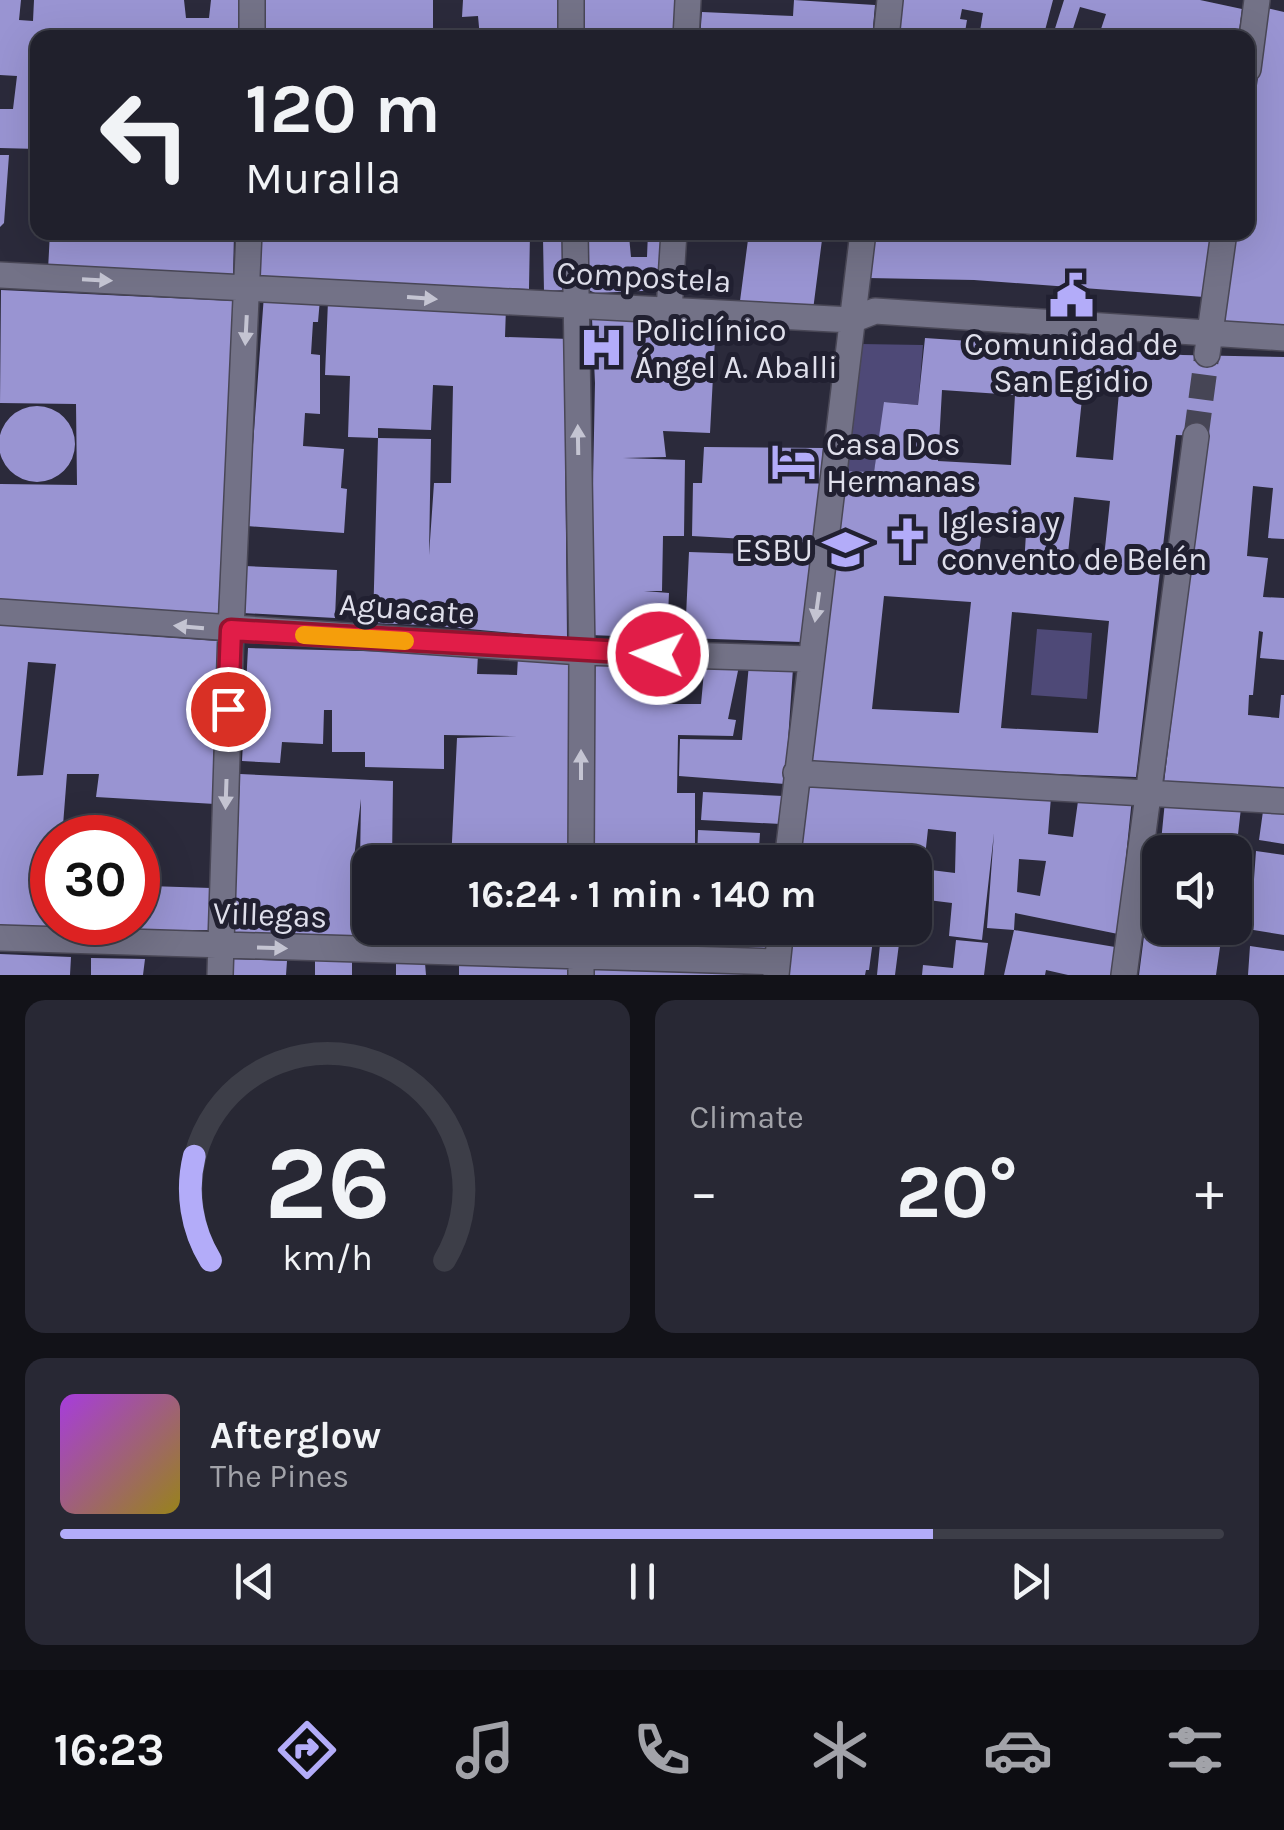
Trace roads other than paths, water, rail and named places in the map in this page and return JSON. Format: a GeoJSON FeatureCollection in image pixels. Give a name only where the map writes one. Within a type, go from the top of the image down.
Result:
{"type":"FeatureCollection","features":[{"type":"Feature","properties":{"kind":"street"},"geometry":{"type":"LineString","coordinates":[[252,0],[252,30]]}},
{"type":"Feature","properties":{"kind":"street"},"geometry":{"type":"LineString","coordinates":[[571,0],[572,30]]}},
{"type":"Feature","properties":{"kind":"street"},"geometry":{"type":"LineString","coordinates":[[686,30],[688,0]]}},
{"type":"Feature","properties":{"kind":"street"},"geometry":{"type":"LineString","coordinates":[[887,30],[890,0]]}},
{"type":"Feature","properties":{"kind":"street"},"geometry":{"type":"LineString","coordinates":[[1255,32],[1261,0],[1284,4]]}},
{"type":"Feature","properties":{"kind":"street"},"geometry":{"type":"LineString","coordinates":[[220,975],[249,240]]}},
{"type":"Feature","properties":{"kind":"street"},"geometry":{"type":"LineString","coordinates":[[575,240],[581,845]]}},
{"type":"Feature","properties":{"kind":"street"},"geometry":{"type":"LineString","coordinates":[[669,311],[673,240]]}},
{"type":"Feature","properties":{"kind":"street"},"geometry":{"type":"LineString","coordinates":[[789,845],[862,240]]}},
{"type":"Feature","properties":{"kind":"street"},"geometry":{"type":"LineString","coordinates":[[1209,344],[1223,240]]}},
{"type":"Feature","properties":{"kind":"street","name":"Compostela"},"geometry":{"type":"LineString","coordinates":[[0,275],[852,320],[875,311],[1209,344],[1284,338]]}},
{"type":"Feature","properties":{"kind":"street"},"geometry":{"type":"LineString","coordinates":[[1124,975],[1196,436]]}},
{"type":"Feature","properties":{"kind":"street","name":"Aguacate"},"geometry":{"type":"LineString","coordinates":[[0,612],[582,652],[810,659]]}},
{"type":"Feature","properties":{"kind":"street"},"geometry":{"type":"LineString","coordinates":[[796,774],[1284,801]]}},
{"type":"Feature","properties":{"kind":"street","name":"Villegas"},"geometry":{"type":"LineString","coordinates":[[0,938],[581,965],[777,968]]}},
{"type":"Feature","properties":{"kind":"tunnel"},"geometry":{"type":"LineString","coordinates":[[1196,436],[1207,354]]}},
{"type":"Feature","properties":{"kind":"place","name":"Comunidad de San Egidio"},"geometry":{"type":"Point","coordinates":[1071,296]}},
{"type":"Feature","properties":{"kind":"place","name":"Policlínico Ángel A. Aballi"},"geometry":{"type":"Point","coordinates":[602,348]}},
{"type":"Feature","properties":{"kind":"place","name":"Casa Dos Hermanas"},"geometry":{"type":"Point","coordinates":[793,462]}},
{"type":"Feature","properties":{"kind":"place","name":"Iglesia y convento de Belén"},"geometry":{"type":"Point","coordinates":[908,540]}},
{"type":"Feature","properties":{"kind":"place","name":"ESBU"},"geometry":{"type":"Point","coordinates":[846,550]}}]}
